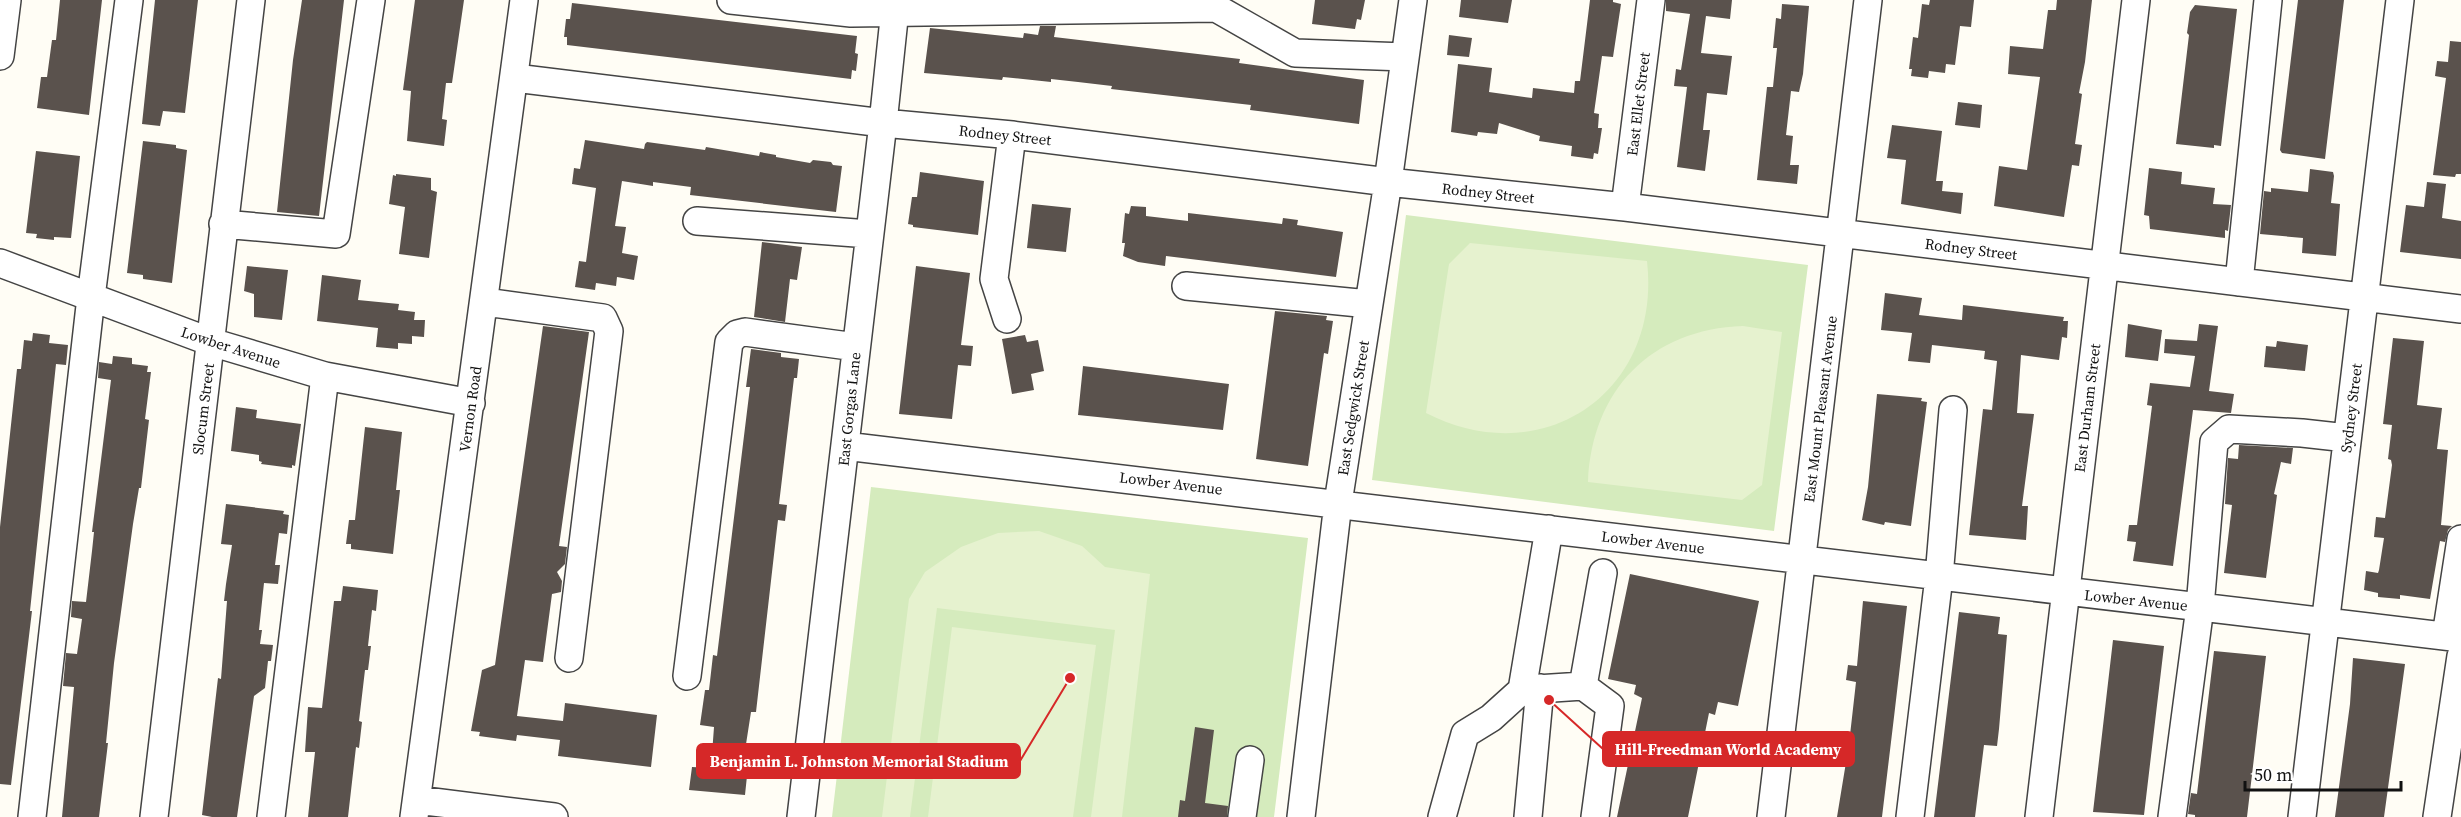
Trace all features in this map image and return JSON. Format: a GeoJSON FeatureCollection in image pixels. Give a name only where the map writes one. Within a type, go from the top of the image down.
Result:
{"type":"FeatureCollection","features":[{"type":"Feature","properties":{"kind":"street"},"geometry":{"type":"LineString","coordinates":[[0,56],[7,0]]}},
{"type":"Feature","properties":{"kind":"street"},"geometry":{"type":"LineString","coordinates":[[32,817],[91,297],[129,0]]}},
{"type":"Feature","properties":{"kind":"street","name":"Slocum Street"},"geometry":{"type":"LineString","coordinates":[[154,817],[250,0]]}},
{"type":"Feature","properties":{"kind":"street"},"geometry":{"type":"LineString","coordinates":[[223,224],[336,234],[371,0]]}},
{"type":"Feature","properties":{"kind":"street","name":"Vernon Road"},"geometry":{"type":"LineString","coordinates":[[415,809],[524,0]]}},
{"type":"Feature","properties":{"kind":"street"},"geometry":{"type":"LineString","coordinates":[[731,0],[851,13],[895,6],[1225,4],[1295,53],[1405,57]]}},
{"type":"Feature","properties":{"kind":"street","name":"East Sedgwick Street"},"geometry":{"type":"LineString","coordinates":[[1300,817],[1338,503],[1388,182],[1413,0]]}},
{"type":"Feature","properties":{"kind":"street","name":"East Ellet Street"},"geometry":{"type":"LineString","coordinates":[[1625,207],[1651,0]]}},
{"type":"Feature","properties":{"kind":"street","name":"East Mount Pleasant Avenue"},"geometry":{"type":"LineString","coordinates":[[1771,817],[1868,0]]}},
{"type":"Feature","properties":{"kind":"street","name":"East Durham Street"},"geometry":{"type":"LineString","coordinates":[[2039,817],[2136,0]]}},
{"type":"Feature","properties":{"kind":"street"},"geometry":{"type":"LineString","coordinates":[[2239,282],[2268,0]]}},
{"type":"Feature","properties":{"kind":"street","name":"Sydney Street"},"geometry":{"type":"LineString","coordinates":[[2302,817],[2400,0]]}},
{"type":"Feature","properties":{"kind":"street","name":"East Gorgas Lane"},"geometry":{"type":"LineString","coordinates":[[801,817],[895,6]]}},
{"type":"Feature","properties":{"kind":"street","name":"Rodney Street"},"geometry":{"type":"LineString","coordinates":[[515,78],[883,123],[1012,135],[1388,182],[1625,207],[2461,309]]}},
{"type":"Feature","properties":{"kind":"street"},"geometry":{"type":"LineString","coordinates":[[1007,319],[994,279],[1012,135]]}},
{"type":"Feature","properties":{"kind":"street"},"geometry":{"type":"LineString","coordinates":[[697,221],[869,234]]}},
{"type":"Feature","properties":{"kind":"street","name":"Lowber Avenue"},"geometry":{"type":"LineString","coordinates":[[0,263],[211,342],[325,376],[471,403]]}},
{"type":"Feature","properties":{"kind":"street"},"geometry":{"type":"LineString","coordinates":[[1186,286],[1369,304]]}},
{"type":"Feature","properties":{"kind":"street"},"geometry":{"type":"LineString","coordinates":[[485,302],[603,318],[609,331],[569,658]]}},
{"type":"Feature","properties":{"kind":"street"},"geometry":{"type":"LineString","coordinates":[[687,676],[729,342],[737,334],[744,332],[856,347]]}},
{"type":"Feature","properties":{"kind":"street"},"geometry":{"type":"LineString","coordinates":[[271,817],[325,376]]}},
{"type":"Feature","properties":{"kind":"street"},"geometry":{"type":"LineString","coordinates":[[1910,817],[1939,577],[1953,410]]}},
{"type":"Feature","properties":{"kind":"street"},"geometry":{"type":"LineString","coordinates":[[2172,817],[2200,607],[2214,442],[2229,429],[2347,438]]}},
{"type":"Feature","properties":{"kind":"street","name":"Lowber Avenue"},"geometry":{"type":"LineString","coordinates":[[845,446],[2325,622],[2456,643]]}},
{"type":"Feature","properties":{"kind":"street"},"geometry":{"type":"LineString","coordinates":[[1528,817],[1531,689],[1550,529]]}},
{"type":"Feature","properties":{"kind":"street"},"geometry":{"type":"LineString","coordinates":[[2437,817],[2456,643],[2461,539]]}},
{"type":"Feature","properties":{"kind":"street"},"geometry":{"type":"LineString","coordinates":[[1583,686],[1603,573]]}},
{"type":"Feature","properties":{"kind":"street"},"geometry":{"type":"LineString","coordinates":[[1442,817],[1465,734],[1531,689],[1583,686],[1610,706],[1595,817]]}},
{"type":"Feature","properties":{"kind":"street"},"geometry":{"type":"LineString","coordinates":[[1242,817],[1250,760]]}},
{"type":"Feature","properties":{"kind":"street"},"geometry":{"type":"LineString","coordinates":[[415,809],[554,817]]}},
{"type":"Feature","properties":{"kind":"green space"},"geometry":{"type":"Polygon","coordinates":[[[1406,215],[1808,265],[1774,531],[1372,480],[1406,215]]]}},
{"type":"Feature","properties":{"kind":"green space"},"geometry":{"type":"Polygon","coordinates":[[[1470,243],[1647,261],[1647,308],[1635,348],[1615,382],[1586,409],[1551,426],[1512,433],[1470,429],[1426,413],[1449,264],[1470,243]]]}},
{"type":"Feature","properties":{"kind":"green space"},"geometry":{"type":"Polygon","coordinates":[[[1743,326],[1782,332],[1762,485],[1742,500],[1588,482],[1592,449],[1601,419],[1615,393],[1633,371],[1655,352],[1681,339],[1710,330],[1743,326]]]}},
{"type":"Feature","properties":{"kind":"green space"},"geometry":{"type":"Polygon","coordinates":[[[871,487],[1308,538],[1274,817],[832,817],[871,487]]]}},
{"type":"Feature","properties":{"kind":"green space"},"geometry":{"type":"Polygon","coordinates":[[[1039,531],[1082,546],[1105,567],[1150,574],[1122,817],[1091,817],[1115,630],[937,608],[910,817],[882,817],[909,599],[925,572],[961,547],[998,533],[1039,531]]]}},
{"type":"Feature","properties":{"kind":"green space"},"geometry":{"type":"Polygon","coordinates":[[[952,627],[1096,645],[1073,817],[928,817],[952,627]]]}},
{"type":"Feature","properties":{"kind":"building"},"geometry":{"type":"Polygon","coordinates":[[[60,0],[102,0],[89,115],[37,108],[41,77],[47,77],[52,40],[56,40],[60,0]]]}},
{"type":"Feature","properties":{"kind":"building"},"geometry":{"type":"Polygon","coordinates":[[[155,0],[198,0],[185,113],[163,111],[160,126],[142,124],[155,0]]]}},
{"type":"Feature","properties":{"kind":"building"},"geometry":{"type":"Polygon","coordinates":[[[302,0],[344,0],[319,216],[277,212],[293,60],[302,0]]]}},
{"type":"Feature","properties":{"kind":"building"},"geometry":{"type":"Polygon","coordinates":[[[415,0],[464,0],[452,83],[446,83],[442,119],[447,120],[444,146],[407,141],[411,91],[403,90],[415,0]]]}},
{"type":"Feature","properties":{"kind":"building"},"geometry":{"type":"Polygon","coordinates":[[[1315,0],[1365,0],[1361,20],[1357,19],[1355,29],[1312,24],[1315,0]]]}},
{"type":"Feature","properties":{"kind":"building"},"geometry":{"type":"Polygon","coordinates":[[[1461,0],[1512,0],[1508,23],[1459,17],[1461,0]]]}},
{"type":"Feature","properties":{"kind":"building"},"geometry":{"type":"Polygon","coordinates":[[[1590,0],[1613,0],[1621,4],[1613,57],[1602,56],[1594,113],[1599,114],[1598,128],[1602,128],[1598,154],[1594,153],[1593,159],[1571,156],[1572,146],[1539,141],[1540,136],[1499,123],[1497,134],[1478,132],[1477,136],[1451,132],[1458,64],[1492,68],[1489,92],[1532,98],[1533,88],[1574,93],[1575,81],[1580,81],[1590,0]]]}},
{"type":"Feature","properties":{"kind":"building"},"geometry":{"type":"Polygon","coordinates":[[[1666,0],[1732,0],[1730,19],[1706,16],[1701,53],[1732,56],[1727,95],[1707,93],[1703,130],[1710,130],[1705,171],[1677,167],[1687,87],[1674,86],[1676,69],[1681,70],[1690,14],[1666,11],[1666,0]]]}},
{"type":"Feature","properties":{"kind":"building"},"geometry":{"type":"Polygon","coordinates":[[[1930,0],[1974,0],[1971,27],[1960,26],[1955,65],[1946,64],[1945,73],[1929,71],[1928,78],[1911,76],[1912,69],[1909,69],[1913,37],[1918,38],[1922,4],[1929,5],[1930,0]]]}},
{"type":"Feature","properties":{"kind":"building"},"geometry":{"type":"Polygon","coordinates":[[[2057,0],[2092,0],[2079,93],[2082,94],[2075,144],[2082,145],[2079,166],[2072,165],[2064,217],[1994,206],[1999,166],[2027,170],[2040,77],[2008,74],[2010,46],[2043,49],[2048,10],[2056,10],[2057,0]]]}},
{"type":"Feature","properties":{"kind":"building"},"geometry":{"type":"Polygon","coordinates":[[[2298,0],[2344,0],[2325,159],[2282,153],[2280,150],[2298,0]]]}},
{"type":"Feature","properties":{"kind":"building"},"geometry":{"type":"Polygon","coordinates":[[[572,3],[857,36],[856,71],[852,70],[851,79],[567,45],[567,37],[564,37],[566,19],[570,19],[572,3]]]}},
{"type":"Feature","properties":{"kind":"building"},"geometry":{"type":"Polygon","coordinates":[[[1782,4],[1809,6],[1803,74],[1799,92],[1791,91],[1786,135],[1793,136],[1790,165],[1799,165],[1797,184],[1757,180],[1767,87],[1773,87],[1777,48],[1773,48],[1776,18],[1781,19],[1782,4]]]}},
{"type":"Feature","properties":{"kind":"building"},"geometry":{"type":"Polygon","coordinates":[[[2195,5],[2237,9],[2221,146],[2214,145],[2214,148],[2176,144],[2189,35],[2187,33],[2190,12],[2195,5]]]}},
{"type":"Feature","properties":{"kind":"building"},"geometry":{"type":"Polygon","coordinates":[[[1040,26],[1056,26],[1054,37],[1240,59],[1239,63],[1364,80],[1359,124],[1250,110],[1251,105],[1111,89],[1112,86],[1078,82],[1003,77],[1002,80],[924,73],[930,28],[1023,38],[1024,33],[1038,35],[1040,26]]]}},
{"type":"Feature","properties":{"kind":"building"},"geometry":{"type":"Polygon","coordinates":[[[1449,35],[1472,38],[1469,57],[1447,55],[1449,35]]]}},
{"type":"Feature","properties":{"kind":"building"},"geometry":{"type":"Polygon","coordinates":[[[2450,41],[2461,42],[2461,174],[2456,174],[2455,177],[2433,175],[2446,78],[2435,76],[2437,61],[2448,62],[2450,41]]]}},
{"type":"Feature","properties":{"kind":"building"},"geometry":{"type":"Polygon","coordinates":[[[1958,102],[1982,105],[1980,128],[1955,125],[1958,102]]]}},
{"type":"Feature","properties":{"kind":"building"},"geometry":{"type":"Polygon","coordinates":[[[1892,125],[1942,131],[1936,181],[1943,181],[1942,191],[1963,193],[1961,214],[1901,204],[1906,160],[1887,158],[1892,125]]]}},
{"type":"Feature","properties":{"kind":"building"},"geometry":{"type":"Polygon","coordinates":[[[585,140],[644,149],[647,142],[705,150],[706,147],[759,156],[760,152],[810,163],[813,160],[831,162],[833,165],[842,166],[836,212],[690,195],[691,187],[653,182],[653,186],[622,181],[615,226],[626,227],[622,253],[638,256],[634,280],[617,277],[616,286],[596,283],[595,290],[575,287],[579,261],[586,262],[596,188],[572,184],[574,168],[580,169],[585,140]]]}},
{"type":"Feature","properties":{"kind":"building"},"geometry":{"type":"Polygon","coordinates":[[[143,141],[176,145],[176,148],[187,150],[172,283],[143,279],[143,275],[127,273],[143,141]]]}},
{"type":"Feature","properties":{"kind":"building"},"geometry":{"type":"Polygon","coordinates":[[[36,151],[80,156],[71,238],[54,237],[54,240],[36,238],[37,234],[26,233],[36,151]]]}},
{"type":"Feature","properties":{"kind":"building"},"geometry":{"type":"Polygon","coordinates":[[[2149,168],[2182,172],[2181,184],[2215,188],[2213,204],[2231,205],[2225,238],[2150,229],[2149,216],[2144,215],[2149,168]]]}},
{"type":"Feature","properties":{"kind":"building"},"geometry":{"type":"Polygon","coordinates":[[[2310,169],[2333,172],[2331,203],[2340,204],[2336,256],[2302,253],[2303,238],[2260,234],[2264,191],[2271,192],[2271,188],[2308,192],[2310,169]]]}},
{"type":"Feature","properties":{"kind":"building"},"geometry":{"type":"Polygon","coordinates":[[[920,172],[984,181],[978,235],[913,227],[908,224],[912,197],[917,197],[920,172]]]}},
{"type":"Feature","properties":{"kind":"building"},"geometry":{"type":"Polygon","coordinates":[[[396,174],[431,178],[431,190],[437,192],[429,258],[399,254],[405,207],[389,204],[393,175],[396,176],[396,174]]]}},
{"type":"Feature","properties":{"kind":"building"},"geometry":{"type":"Polygon","coordinates":[[[2427,182],[2446,184],[2442,218],[2461,221],[2461,259],[2400,252],[2406,205],[2424,207],[2427,182]]]}},
{"type":"Feature","properties":{"kind":"building"},"geometry":{"type":"Polygon","coordinates":[[[1032,204],[1071,208],[1066,252],[1027,248],[1032,204]]]}},
{"type":"Feature","properties":{"kind":"building"},"geometry":{"type":"Polygon","coordinates":[[[1131,206],[1146,207],[1146,216],[1188,221],[1188,213],[1282,224],[1283,218],[1298,220],[1297,225],[1343,232],[1336,277],[1166,256],[1165,266],[1138,262],[1123,256],[1125,213],[1129,214],[1131,206]]]}},
{"type":"Feature","properties":{"kind":"building"},"geometry":{"type":"Polygon","coordinates":[[[762,242],[802,247],[797,280],[790,279],[785,322],[754,317],[762,242]]]}},
{"type":"Feature","properties":{"kind":"building"},"geometry":{"type":"Polygon","coordinates":[[[247,266],[288,270],[282,320],[254,317],[254,294],[244,291],[247,266]]]}},
{"type":"Feature","properties":{"kind":"building"},"geometry":{"type":"Polygon","coordinates":[[[916,266],[970,273],[961,345],[973,346],[971,366],[958,365],[952,419],[899,414],[916,266]]]}},
{"type":"Feature","properties":{"kind":"building"},"geometry":{"type":"Polygon","coordinates":[[[322,275],[361,280],[358,300],[399,304],[398,310],[415,312],[414,320],[425,320],[424,337],[412,336],[412,344],[398,343],[398,349],[376,347],[378,328],[317,321],[322,275]]]}},
{"type":"Feature","properties":{"kind":"building"},"geometry":{"type":"Polygon","coordinates":[[[1885,293],[1922,298],[1919,315],[1962,320],[1963,305],[2064,317],[2063,321],[2068,321],[2067,338],[2062,337],[2059,360],[2021,355],[2017,413],[2034,414],[2022,506],[2028,506],[2026,540],[1969,535],[1983,409],[1992,410],[1997,361],[1984,359],[1985,351],[1932,345],[1930,363],[1908,361],[1912,333],[1881,330],[1885,293]]]}},
{"type":"Feature","properties":{"kind":"building"},"geometry":{"type":"Polygon","coordinates":[[[1275,311],[1327,316],[1326,320],[1333,321],[1328,354],[1324,353],[1308,466],[1256,459],[1275,311]]]}},
{"type":"Feature","properties":{"kind":"building"},"geometry":{"type":"Polygon","coordinates":[[[2128,324],[2162,330],[2158,361],[2125,357],[2128,324]]]}},
{"type":"Feature","properties":{"kind":"building"},"geometry":{"type":"Polygon","coordinates":[[[2199,324],[2218,326],[2209,391],[2234,394],[2231,413],[2193,410],[2173,566],[2133,561],[2136,542],[2127,541],[2129,525],[2137,525],[2152,406],[2147,405],[2150,383],[2190,387],[2195,356],[2164,353],[2165,339],[2197,341],[2199,324]]]}},
{"type":"Feature","properties":{"kind":"building"},"geometry":{"type":"Polygon","coordinates":[[[543,326],[589,332],[559,546],[567,547],[565,564],[557,572],[562,581],[561,592],[552,594],[543,662],[525,660],[517,716],[563,721],[565,703],[657,715],[651,767],[558,756],[560,740],[517,735],[516,741],[479,736],[480,732],[471,731],[482,670],[495,665],[543,326]]]}},
{"type":"Feature","properties":{"kind":"building"},"geometry":{"type":"Polygon","coordinates":[[[33,333],[50,335],[49,343],[68,345],[66,365],[56,364],[30,611],[32,611],[11,785],[0,784],[0,527],[17,369],[21,369],[24,340],[32,341],[33,333]]]}},
{"type":"Feature","properties":{"kind":"building"},"geometry":{"type":"Polygon","coordinates":[[[1025,335],[1027,342],[1038,340],[1044,371],[1031,374],[1034,390],[1012,394],[1002,339],[1025,335]]]}},
{"type":"Feature","properties":{"kind":"building"},"geometry":{"type":"Polygon","coordinates":[[[2393,338],[2424,341],[2417,405],[2442,408],[2437,449],[2448,450],[2441,525],[2452,526],[2448,530],[2445,542],[2440,541],[2430,599],[2400,595],[2400,599],[2378,597],[2378,593],[2364,590],[2366,571],[2378,573],[2384,538],[2374,537],[2376,517],[2385,518],[2392,465],[2391,460],[2388,459],[2392,425],[2383,424],[2393,338]]]}},
{"type":"Feature","properties":{"kind":"building"},"geometry":{"type":"Polygon","coordinates":[[[2277,341],[2308,345],[2305,371],[2264,367],[2266,346],[2276,347],[2277,341]]]}},
{"type":"Feature","properties":{"kind":"building"},"geometry":{"type":"Polygon","coordinates":[[[751,349],[781,353],[781,357],[799,359],[797,378],[794,378],[779,504],[787,505],[785,521],[778,520],[756,712],[751,712],[744,757],[749,757],[745,795],[689,790],[692,767],[711,768],[714,727],[700,725],[705,690],[709,690],[713,655],[717,656],[750,387],[746,387],[751,349]]]}},
{"type":"Feature","properties":{"kind":"building"},"geometry":{"type":"Polygon","coordinates":[[[113,356],[132,358],[132,364],[148,366],[147,372],[151,372],[145,419],[149,420],[114,663],[99,817],[62,817],[74,687],[63,686],[66,653],[77,654],[82,619],[71,617],[72,601],[86,602],[92,551],[94,532],[92,532],[111,380],[98,378],[99,362],[112,364],[113,356]]]}},
{"type":"Feature","properties":{"kind":"building"},"geometry":{"type":"Polygon","coordinates":[[[1083,366],[1229,384],[1223,430],[1078,415],[1083,366]]]}},
{"type":"Feature","properties":{"kind":"building"},"geometry":{"type":"Polygon","coordinates":[[[1877,394],[1922,398],[1921,401],[1927,402],[1911,526],[1885,522],[1884,525],[1862,520],[1868,487],[1877,394]]]}},
{"type":"Feature","properties":{"kind":"building"},"geometry":{"type":"Polygon","coordinates":[[[236,407],[257,410],[256,418],[301,424],[295,466],[292,465],[292,468],[261,464],[259,455],[231,451],[236,407]]]}},
{"type":"Feature","properties":{"kind":"building"},"geometry":{"type":"Polygon","coordinates":[[[365,427],[402,432],[396,490],[400,490],[393,554],[351,549],[351,544],[346,544],[349,520],[355,520],[365,427]]]}},
{"type":"Feature","properties":{"kind":"building"},"geometry":{"type":"Polygon","coordinates":[[[2239,445],[2293,448],[2291,464],[2281,462],[2274,494],[2277,495],[2266,578],[2224,573],[2232,505],[2225,504],[2228,458],[2238,459],[2239,445]]]}},
{"type":"Feature","properties":{"kind":"building"},"geometry":{"type":"Polygon","coordinates":[[[226,504],[284,511],[283,514],[289,515],[287,534],[279,533],[275,565],[280,565],[278,584],[264,583],[259,630],[262,630],[260,644],[273,645],[271,661],[268,661],[265,688],[254,696],[237,817],[212,817],[202,815],[218,678],[221,679],[227,601],[224,601],[232,545],[221,544],[226,504]]]}},
{"type":"Feature","properties":{"kind":"building"},"geometry":{"type":"Polygon","coordinates":[[[1630,574],[1759,601],[1738,706],[1718,702],[1715,715],[1709,713],[1688,817],[1617,817],[1642,698],[1634,694],[1636,685],[1608,679],[1630,574]]]}},
{"type":"Feature","properties":{"kind":"building"},"geometry":{"type":"Polygon","coordinates":[[[343,586],[378,590],[376,611],[372,610],[368,646],[371,646],[368,670],[365,670],[359,721],[362,722],[359,748],[356,747],[348,817],[308,817],[315,752],[305,752],[308,707],[322,708],[334,601],[341,601],[343,586]]]}},
{"type":"Feature","properties":{"kind":"building"},"geometry":{"type":"Polygon","coordinates":[[[1863,601],[1907,606],[1882,817],[1837,817],[1856,682],[1846,680],[1848,665],[1857,666],[1863,601]]]}},
{"type":"Feature","properties":{"kind":"building"},"geometry":{"type":"Polygon","coordinates":[[[1959,612],[2000,617],[1998,634],[2007,635],[1997,746],[1984,745],[1975,817],[1934,817],[1959,612]]]}},
{"type":"Feature","properties":{"kind":"building"},"geometry":{"type":"Polygon","coordinates":[[[2113,640],[2164,646],[2144,815],[2093,812],[2113,640]]]}},
{"type":"Feature","properties":{"kind":"building"},"geometry":{"type":"Polygon","coordinates":[[[2214,651],[2266,656],[2247,817],[2195,817],[2195,815],[2188,814],[2191,793],[2197,794],[2214,651]]]}},
{"type":"Feature","properties":{"kind":"building"},"geometry":{"type":"Polygon","coordinates":[[[2353,658],[2405,664],[2384,817],[2335,817],[2350,704],[2353,658]]]}},
{"type":"Feature","properties":{"kind":"building"},"geometry":{"type":"Polygon","coordinates":[[[1195,727],[1214,730],[1205,803],[1228,806],[1227,817],[1178,817],[1180,800],[1185,801],[1195,727]]]}},
{"type":"Feature","properties":{"kind":"place","name":"Benjamin L. Johnston Memorial Stadium"},"geometry":{"type":"Point","coordinates":[1070,678]}},
{"type":"Feature","properties":{"kind":"place","name":"Hill-Freedman World Academy"},"geometry":{"type":"Point","coordinates":[1549,700]}}]}
